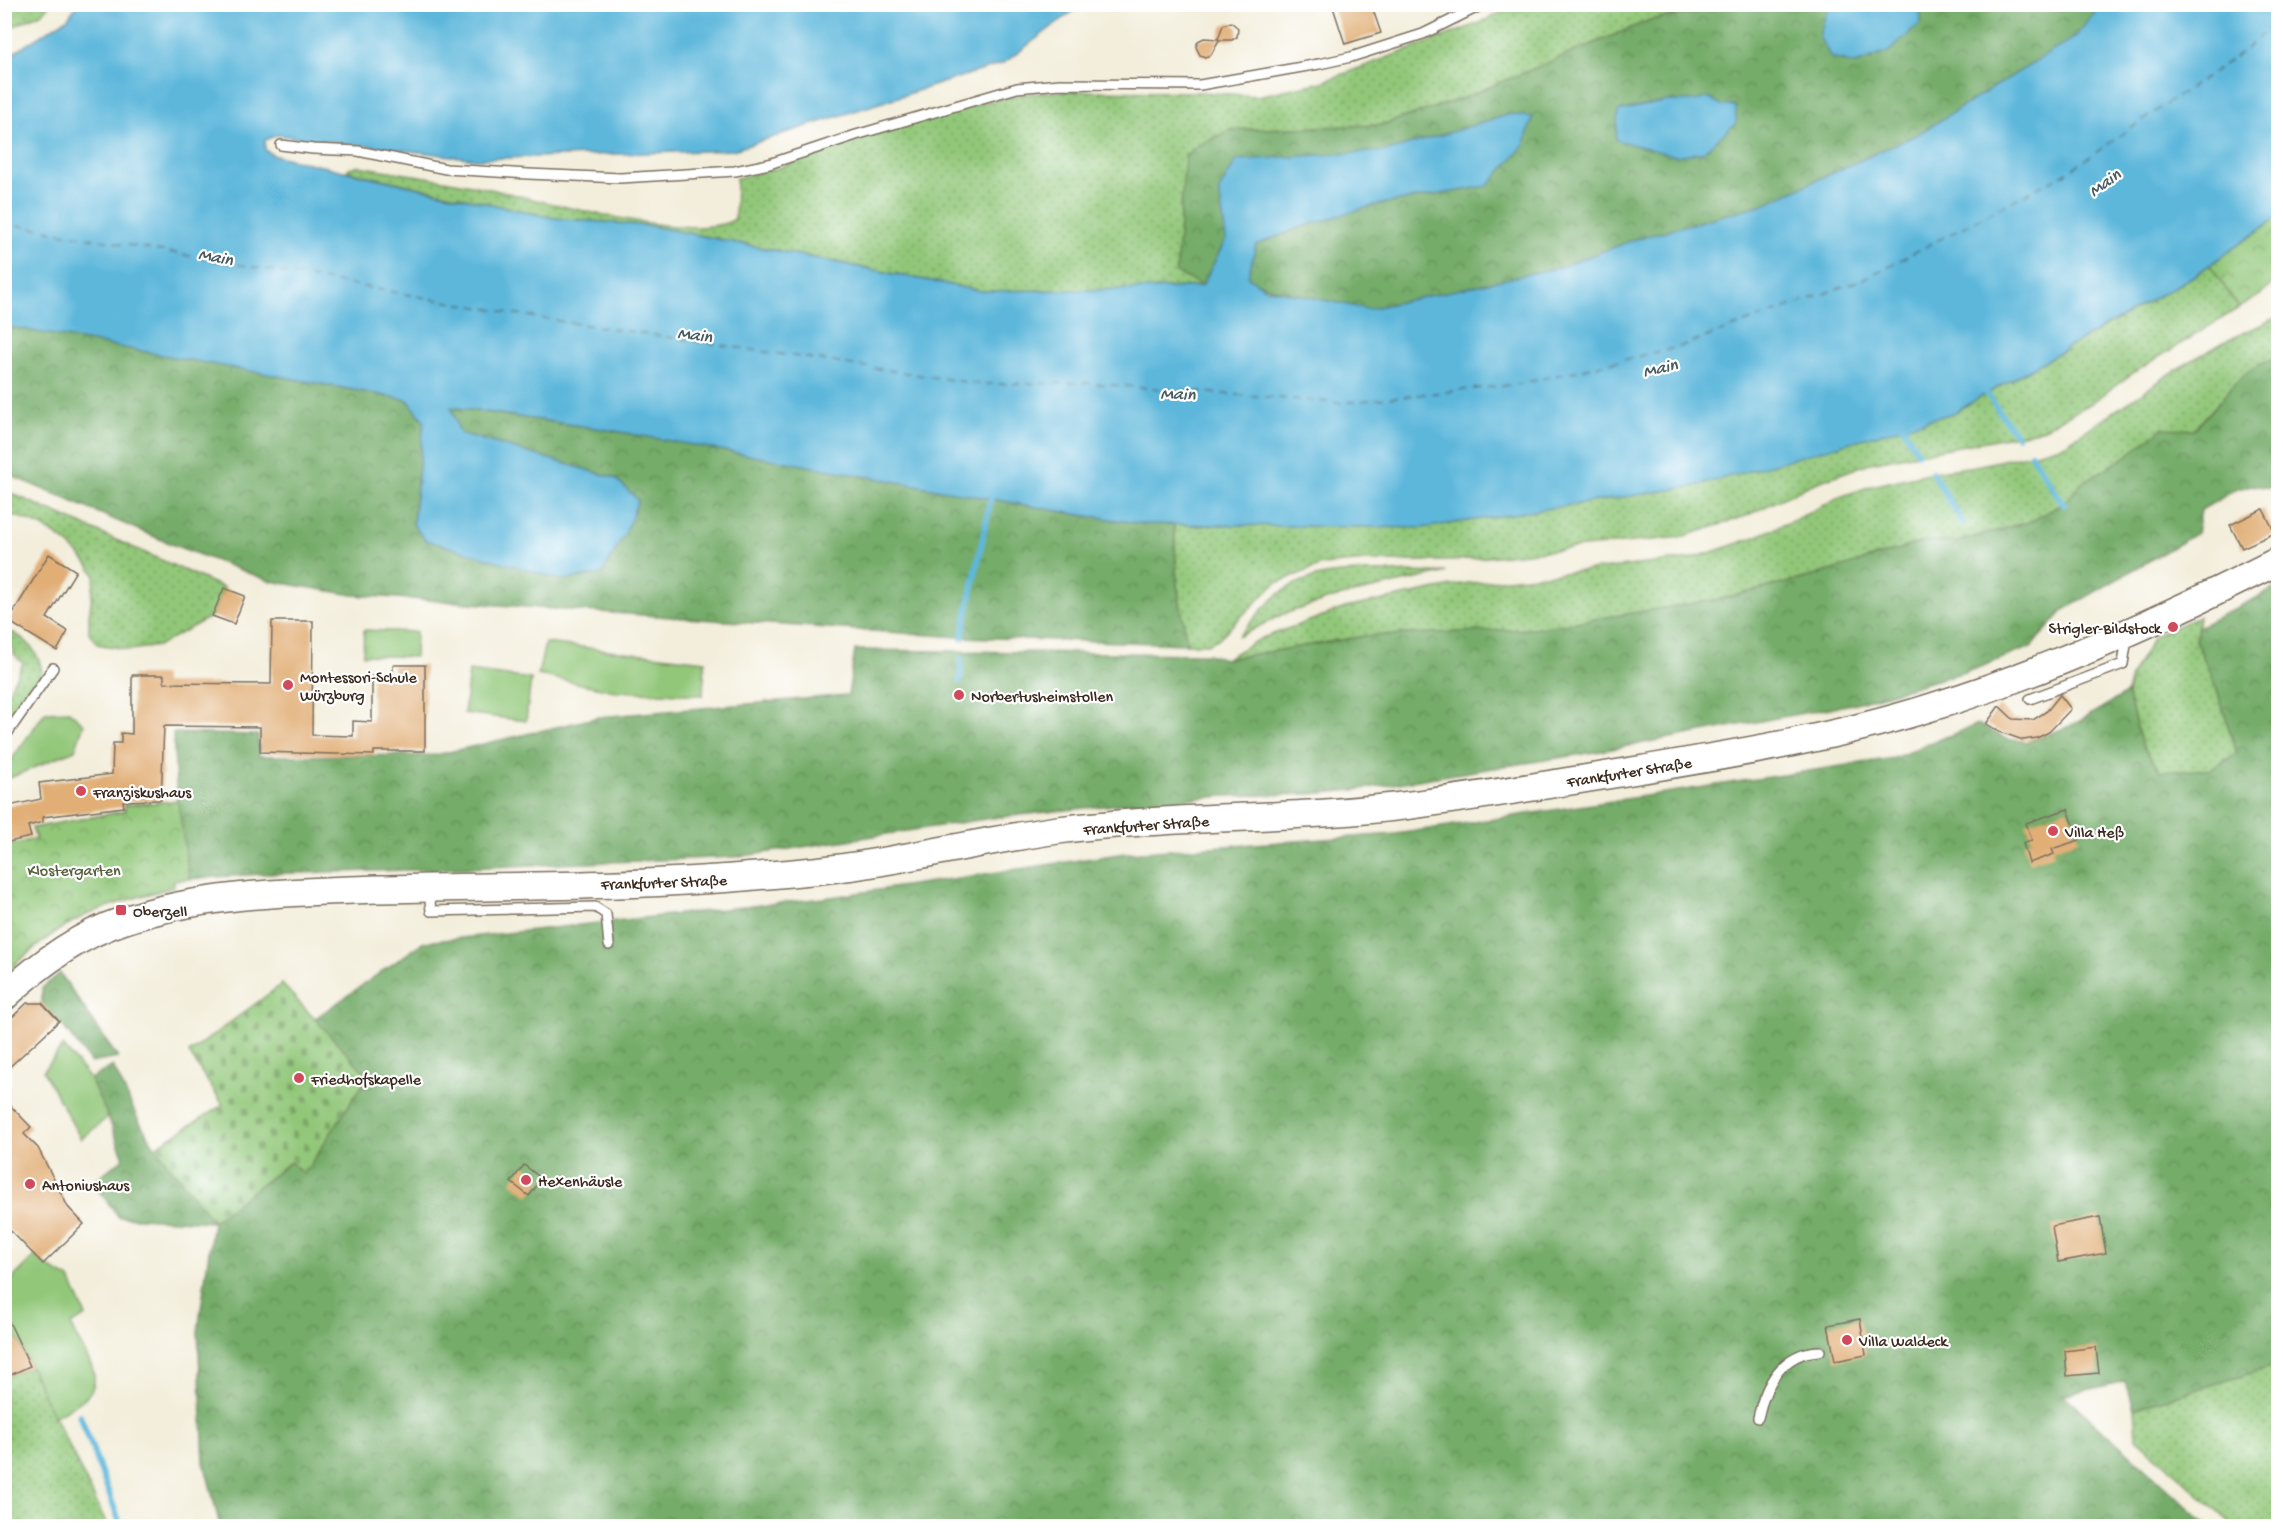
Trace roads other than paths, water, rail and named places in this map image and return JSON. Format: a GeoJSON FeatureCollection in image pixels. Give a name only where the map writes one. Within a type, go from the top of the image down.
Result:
{"type":"FeatureCollection","features":[{"type":"Feature","properties":{"kind":"main road","name":"Frankfurter Straße"},"geometry":{"type":"LineString","coordinates":[[4,998],[49,958],[92,933],[123,920],[188,903],[323,891],[671,882],[859,866],[1058,830],[1160,821],[1282,816],[1406,805],[1727,756],[1927,709],[1997,685],[2128,633],[2278,561]]}},
{"type":"Feature","properties":{"kind":"lane"},"geometry":{"type":"LineString","coordinates":[[280,145],[358,152],[446,169],[528,174],[621,178],[735,171],[769,164],[856,135],[1017,88],[1060,84],[1200,85],[1351,57],[1423,33],[1484,4]]}},
{"type":"Feature","properties":{"kind":"lane"},"geometry":{"type":"LineString","coordinates":[[2030,699],[2123,664],[2128,633]]}},
{"type":"Feature","properties":{"kind":"lane"},"geometry":{"type":"LineString","coordinates":[[4,738],[52,668]]}},
{"type":"Feature","properties":{"kind":"lane"},"geometry":{"type":"LineString","coordinates":[[429,888],[431,911],[595,907],[606,914],[609,945]]}},
{"type":"Feature","properties":{"kind":"lane"},"geometry":{"type":"LineString","coordinates":[[1758,1418],[1772,1382],[1783,1365],[1794,1356],[1807,1351],[1820,1351]]}},
{"type":"Feature","properties":{"kind":"water"},"geometry":{"type":"Polygon","coordinates":[[[1920,4],[1921,23],[1888,52],[1855,64],[1831,58],[1819,36],[1829,5],[1920,4]]]}},
{"type":"Feature","properties":{"kind":"water","name":"Main"},"geometry":{"type":"Polygon","coordinates":[[[77,5],[1081,5],[1004,63],[733,150],[476,159],[277,135],[265,140],[265,150],[273,155],[553,218],[652,226],[981,291],[1153,289],[1202,286],[1226,239],[1219,190],[1237,160],[1388,151],[1511,114],[1533,117],[1524,145],[1488,186],[1375,205],[1298,228],[1256,245],[1248,277],[1265,288],[1368,309],[1561,267],[1636,239],[1764,204],[1918,134],[2075,37],[2101,5],[2278,5],[2278,217],[2192,277],[1953,413],[1696,486],[1422,528],[1144,524],[1075,514],[615,431],[451,407],[460,433],[615,478],[638,500],[626,532],[602,574],[562,580],[425,540],[413,524],[424,421],[408,400],[5,326],[5,57],[68,18],[77,5]]]}},
{"type":"Feature","properties":{"kind":"water"},"geometry":{"type":"Polygon","coordinates":[[[1708,98],[1724,106],[1736,106],[1736,123],[1703,152],[1676,156],[1616,140],[1618,111],[1668,101],[1694,101],[1708,98]]]}},
{"type":"Feature","properties":{"kind":"waterway"},"geometry":{"type":"LineString","coordinates":[[1987,394],[2017,436]]}},
{"type":"Feature","properties":{"kind":"waterway"},"geometry":{"type":"LineString","coordinates":[[1903,427],[1918,453]]}},
{"type":"Feature","properties":{"kind":"waterway"},"geometry":{"type":"LineString","coordinates":[[2031,454],[2064,505]]}},
{"type":"Feature","properties":{"kind":"waterway"},"geometry":{"type":"LineString","coordinates":[[1932,472],[1963,523]]}},
{"type":"Feature","properties":{"kind":"waterway"},"geometry":{"type":"LineString","coordinates":[[962,638],[991,498]]}},
{"type":"Feature","properties":{"kind":"waterway"},"geometry":{"type":"LineString","coordinates":[[960,681],[961,659]]}},
{"type":"Feature","properties":{"kind":"waterway"},"geometry":{"type":"LineString","coordinates":[[80,1415],[121,1526]]}},
{"type":"Feature","properties":{"kind":"place","name":"Strigler-Bildstock"},"geometry":{"type":"Point","coordinates":[2173,627]}},
{"type":"Feature","properties":{"kind":"place","name":"Montessori-Schule Würzburg"},"geometry":{"type":"Point","coordinates":[288,685]}},
{"type":"Feature","properties":{"kind":"place","name":"Norbertusheimstollen"},"geometry":{"type":"Point","coordinates":[959,695]}},
{"type":"Feature","properties":{"kind":"place","name":"Franziskushaus"},"geometry":{"type":"Point","coordinates":[81,791]}},
{"type":"Feature","properties":{"kind":"place","name":"Villa Heß"},"geometry":{"type":"Point","coordinates":[2053,831]}},
{"type":"Feature","properties":{"kind":"place","name":"Oberzell"},"geometry":{"type":"Point","coordinates":[121,910]}},
{"type":"Feature","properties":{"kind":"place","name":"Friedhofskapelle"},"geometry":{"type":"Point","coordinates":[299,1078]}},
{"type":"Feature","properties":{"kind":"place","name":"Hexenhäusle"},"geometry":{"type":"Point","coordinates":[526,1180]}},
{"type":"Feature","properties":{"kind":"place","name":"Antoniushaus"},"geometry":{"type":"Point","coordinates":[30,1184]}},
{"type":"Feature","properties":{"kind":"place","name":"Villa Waldeck"},"geometry":{"type":"Point","coordinates":[1847,1340]}},
{"type":"Feature","properties":{"kind":"park label","name":"Klostergarten"},"geometry":{"type":"Point","coordinates":[74,869]}}]}
